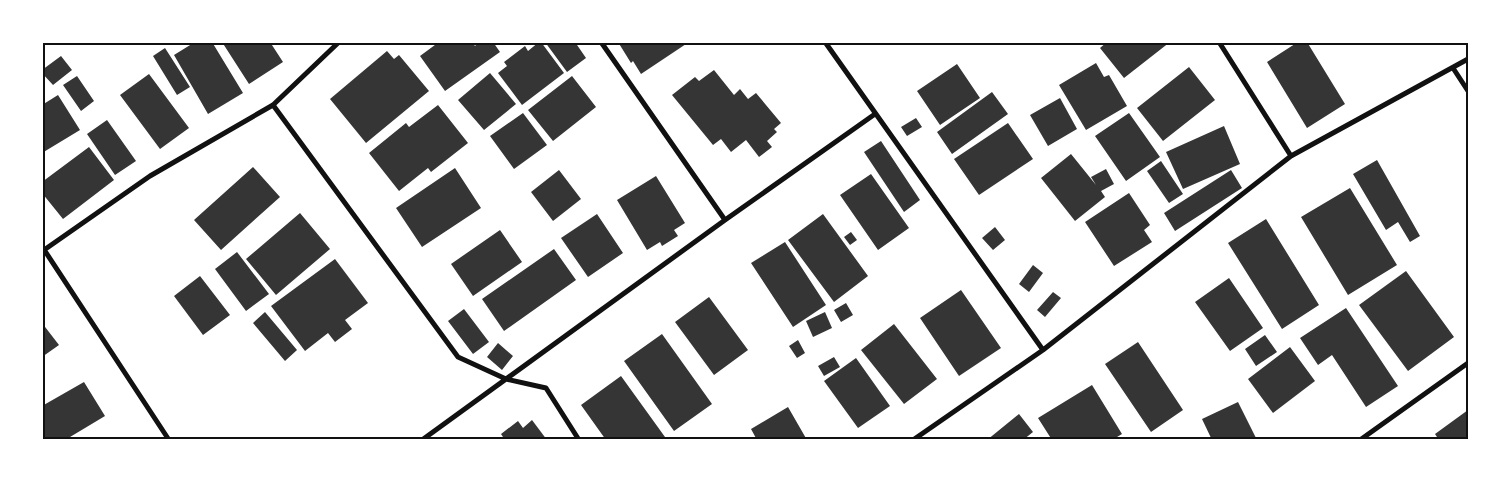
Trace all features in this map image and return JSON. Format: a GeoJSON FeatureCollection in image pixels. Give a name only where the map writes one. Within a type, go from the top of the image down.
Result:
{"type":"FeatureCollection","features":[{"type":"Feature","properties":{"kind":"street"},"geometry":{"type":"LineString","coordinates":[[169,440],[43,249],[150,176],[273,105],[339,42]]}},
{"type":"Feature","properties":{"kind":"street"},"geometry":{"type":"LineString","coordinates":[[601,42],[725,220]]}},
{"type":"Feature","properties":{"kind":"street"},"geometry":{"type":"LineString","coordinates":[[825,42],[1043,350]]}},
{"type":"Feature","properties":{"kind":"street"},"geometry":{"type":"LineString","coordinates":[[1219,42],[1290,156]]}},
{"type":"Feature","properties":{"kind":"street"},"geometry":{"type":"LineString","coordinates":[[912,440],[1043,350],[1290,156],[1468,59]]}},
{"type":"Feature","properties":{"kind":"street"},"geometry":{"type":"LineString","coordinates":[[1453,68],[1468,91]]}},
{"type":"Feature","properties":{"kind":"street"},"geometry":{"type":"LineString","coordinates":[[273,105],[458,356],[506,379],[546,388],[579,440]]}},
{"type":"Feature","properties":{"kind":"street"},"geometry":{"type":"LineString","coordinates":[[422,440],[725,220],[875,114]]}},
{"type":"Feature","properties":{"kind":"street"},"geometry":{"type":"LineString","coordinates":[[1360,440],[1468,363]]}},
{"type":"Feature","properties":{"kind":"building"},"geometry":{"type":"Polygon","coordinates":[[[195,42],[212,42],[243,93],[208,114],[174,55],[195,42]]]}},
{"type":"Feature","properties":{"kind":"building"},"geometry":{"type":"Polygon","coordinates":[[[222,42],[270,42],[283,62],[249,84],[222,42]]]}},
{"type":"Feature","properties":{"kind":"building"},"geometry":{"type":"Polygon","coordinates":[[[439,42],[472,42],[475,46],[479,42],[493,42],[500,52],[445,91],[420,56],[439,42]]]}},
{"type":"Feature","properties":{"kind":"building"},"geometry":{"type":"Polygon","coordinates":[[[541,42],[564,73],[522,105],[498,73],[507,66],[504,62],[525,46],[528,51],[541,42]]]}},
{"type":"Feature","properties":{"kind":"building"},"geometry":{"type":"Polygon","coordinates":[[[545,42],[575,42],[586,58],[567,72],[545,42]]]}},
{"type":"Feature","properties":{"kind":"building"},"geometry":{"type":"Polygon","coordinates":[[[618,42],[689,42],[641,74],[633,61],[631,63],[618,42]]]}},
{"type":"Feature","properties":{"kind":"building"},"geometry":{"type":"Polygon","coordinates":[[[1107,42],[1170,42],[1124,78],[1100,48],[1107,42]]]}},
{"type":"Feature","properties":{"kind":"building"},"geometry":{"type":"Polygon","coordinates":[[[1298,42],[1307,42],[1345,104],[1307,128],[1267,62],[1298,42]]]}},
{"type":"Feature","properties":{"kind":"building"},"geometry":{"type":"Polygon","coordinates":[[[165,48],[190,87],[177,95],[153,56],[165,48]]]}},
{"type":"Feature","properties":{"kind":"building"},"geometry":{"type":"Polygon","coordinates":[[[387,51],[394,59],[399,55],[429,91],[366,143],[330,99],[387,51]]]}},
{"type":"Feature","properties":{"kind":"building"},"geometry":{"type":"Polygon","coordinates":[[[61,56],[72,70],[53,85],[42,73],[42,70],[61,56]]]}},
{"type":"Feature","properties":{"kind":"building"},"geometry":{"type":"Polygon","coordinates":[[[1096,63],[1104,77],[1109,75],[1127,106],[1086,130],[1059,85],[1096,63]]]}},
{"type":"Feature","properties":{"kind":"building"},"geometry":{"type":"Polygon","coordinates":[[[957,64],[980,98],[940,125],[917,91],[957,64]]]}},
{"type":"Feature","properties":{"kind":"building"},"geometry":{"type":"Polygon","coordinates":[[[1189,67],[1215,100],[1163,141],[1137,108],[1189,67]]]}},
{"type":"Feature","properties":{"kind":"building"},"geometry":{"type":"Polygon","coordinates":[[[714,70],[734,95],[740,89],[748,99],[756,93],[781,123],[774,129],[777,132],[767,141],[772,147],[759,157],[746,140],[731,152],[721,139],[713,145],[672,95],[695,77],[699,81],[714,70]]]}},
{"type":"Feature","properties":{"kind":"building"},"geometry":{"type":"Polygon","coordinates":[[[490,73],[516,104],[484,130],[458,100],[490,73]]]}},
{"type":"Feature","properties":{"kind":"building"},"geometry":{"type":"Polygon","coordinates":[[[149,74],[189,128],[160,149],[120,95],[149,74]]]}},
{"type":"Feature","properties":{"kind":"building"},"geometry":{"type":"Polygon","coordinates":[[[77,76],[94,101],[81,111],[63,85],[77,76]]]}},
{"type":"Feature","properties":{"kind":"building"},"geometry":{"type":"Polygon","coordinates":[[[572,76],[596,107],[553,141],[528,110],[572,76]]]}},
{"type":"Feature","properties":{"kind":"building"},"geometry":{"type":"Polygon","coordinates":[[[992,92],[1008,114],[952,154],[937,132],[992,92]]]}},
{"type":"Feature","properties":{"kind":"building"},"geometry":{"type":"Polygon","coordinates":[[[58,95],[80,130],[42,153],[42,105],[58,95]]]}},
{"type":"Feature","properties":{"kind":"building"},"geometry":{"type":"Polygon","coordinates":[[[1060,98],[1077,129],[1048,146],[1030,115],[1060,98]]]}},
{"type":"Feature","properties":{"kind":"building"},"geometry":{"type":"Polygon","coordinates":[[[438,105],[468,143],[431,172],[428,168],[399,191],[369,153],[406,123],[409,127],[438,105]]]}},
{"type":"Feature","properties":{"kind":"building"},"geometry":{"type":"Polygon","coordinates":[[[523,113],[547,145],[514,169],[490,136],[523,113]]]}},
{"type":"Feature","properties":{"kind":"building"},"geometry":{"type":"Polygon","coordinates":[[[1129,113],[1160,157],[1126,181],[1095,136],[1129,113]]]}},
{"type":"Feature","properties":{"kind":"building"},"geometry":{"type":"Polygon","coordinates":[[[916,118],[922,127],[907,136],[901,127],[916,118]]]}},
{"type":"Feature","properties":{"kind":"building"},"geometry":{"type":"Polygon","coordinates":[[[107,120],[136,161],[115,175],[87,134],[107,120]]]}},
{"type":"Feature","properties":{"kind":"building"},"geometry":{"type":"Polygon","coordinates":[[[1008,123],[1033,159],[979,195],[954,159],[1008,123]]]}},
{"type":"Feature","properties":{"kind":"building"},"geometry":{"type":"Polygon","coordinates":[[[1224,126],[1240,164],[1183,189],[1166,152],[1224,126]]]}},
{"type":"Feature","properties":{"kind":"building"},"geometry":{"type":"Polygon","coordinates":[[[881,141],[920,200],[904,212],[864,152],[881,141]]]}},
{"type":"Feature","properties":{"kind":"building"},"geometry":{"type":"Polygon","coordinates":[[[89,147],[114,180],[63,219],[42,193],[42,182],[89,147]]]}},
{"type":"Feature","properties":{"kind":"building"},"geometry":{"type":"Polygon","coordinates":[[[1071,154],[1096,185],[1091,177],[1106,169],[1114,184],[1101,191],[1105,197],[1075,221],[1041,178],[1071,154]]]}},
{"type":"Feature","properties":{"kind":"building"},"geometry":{"type":"Polygon","coordinates":[[[1377,160],[1420,236],[1410,242],[1398,222],[1386,230],[1353,174],[1377,160]]]}},
{"type":"Feature","properties":{"kind":"building"},"geometry":{"type":"Polygon","coordinates":[[[1161,161],[1183,194],[1169,203],[1147,171],[1161,161]]]}},
{"type":"Feature","properties":{"kind":"building"},"geometry":{"type":"Polygon","coordinates":[[[253,167],[280,197],[221,250],[194,220],[253,167]]]}},
{"type":"Feature","properties":{"kind":"building"},"geometry":{"type":"Polygon","coordinates":[[[455,168],[481,208],[422,247],[396,208],[455,168]]]}},
{"type":"Feature","properties":{"kind":"building"},"geometry":{"type":"Polygon","coordinates":[[[559,170],[581,199],[553,221],[531,192],[559,170]]]}},
{"type":"Feature","properties":{"kind":"building"},"geometry":{"type":"Polygon","coordinates":[[[1231,170],[1242,188],[1175,231],[1164,213],[1231,170]]]}},
{"type":"Feature","properties":{"kind":"building"},"geometry":{"type":"Polygon","coordinates":[[[871,174],[909,228],[878,250],[840,195],[871,174]]]}},
{"type":"Feature","properties":{"kind":"building"},"geometry":{"type":"Polygon","coordinates":[[[656,176],[685,223],[674,230],[678,236],[662,246],[660,242],[647,250],[617,200],[656,176]]]}},
{"type":"Feature","properties":{"kind":"building"},"geometry":{"type":"Polygon","coordinates":[[[1350,188],[1397,265],[1348,295],[1301,217],[1350,188]]]}},
{"type":"Feature","properties":{"kind":"building"},"geometry":{"type":"Polygon","coordinates":[[[1129,193],[1150,225],[1144,230],[1152,242],[1114,266],[1085,222],[1129,193]]]}},
{"type":"Feature","properties":{"kind":"building"},"geometry":{"type":"Polygon","coordinates":[[[300,213],[330,249],[276,295],[246,259],[300,213]]]}},
{"type":"Feature","properties":{"kind":"building"},"geometry":{"type":"Polygon","coordinates":[[[597,214],[623,253],[588,277],[561,238],[597,214]]]}},
{"type":"Feature","properties":{"kind":"building"},"geometry":{"type":"Polygon","coordinates":[[[823,214],[868,276],[834,302],[788,240],[823,214]]]}},
{"type":"Feature","properties":{"kind":"building"},"geometry":{"type":"Polygon","coordinates":[[[1266,219],[1319,305],[1282,329],[1228,243],[1266,219]]]}},
{"type":"Feature","properties":{"kind":"building"},"geometry":{"type":"Polygon","coordinates":[[[995,227],[1005,240],[993,250],[982,238],[995,227]]]}},
{"type":"Feature","properties":{"kind":"building"},"geometry":{"type":"Polygon","coordinates":[[[500,230],[522,262],[473,296],[451,264],[500,230]]]}},
{"type":"Feature","properties":{"kind":"building"},"geometry":{"type":"Polygon","coordinates":[[[851,232],[857,240],[850,245],[844,237],[851,232]]]}},
{"type":"Feature","properties":{"kind":"building"},"geometry":{"type":"Polygon","coordinates":[[[785,242],[826,305],[793,327],[751,263],[785,242]]]}},
{"type":"Feature","properties":{"kind":"building"},"geometry":{"type":"Polygon","coordinates":[[[554,249],[576,280],[504,331],[482,299],[554,249]]]}},
{"type":"Feature","properties":{"kind":"building"},"geometry":{"type":"Polygon","coordinates":[[[237,252],[269,294],[246,311],[215,269],[237,252]]]}},
{"type":"Feature","properties":{"kind":"building"},"geometry":{"type":"Polygon","coordinates":[[[335,259],[368,303],[345,320],[352,329],[335,342],[328,333],[305,351],[271,306],[335,259]]]}},
{"type":"Feature","properties":{"kind":"building"},"geometry":{"type":"Polygon","coordinates":[[[1033,265],[1043,273],[1029,292],[1019,284],[1033,265]]]}},
{"type":"Feature","properties":{"kind":"building"},"geometry":{"type":"Polygon","coordinates":[[[1406,271],[1454,337],[1408,371],[1359,305],[1406,271]]]}},
{"type":"Feature","properties":{"kind":"building"},"geometry":{"type":"Polygon","coordinates":[[[200,276],[230,315],[203,335],[174,296],[200,276]]]}},
{"type":"Feature","properties":{"kind":"building"},"geometry":{"type":"Polygon","coordinates":[[[1229,278],[1263,328],[1230,351],[1195,302],[1229,278]]]}},
{"type":"Feature","properties":{"kind":"building"},"geometry":{"type":"Polygon","coordinates":[[[961,290],[1001,348],[959,376],[920,318],[961,290]]]}},
{"type":"Feature","properties":{"kind":"building"},"geometry":{"type":"Polygon","coordinates":[[[1053,292],[1061,298],[1045,317],[1037,310],[1053,292]]]}},
{"type":"Feature","properties":{"kind":"building"},"geometry":{"type":"Polygon","coordinates":[[[709,297],[748,350],[714,375],[675,322],[709,297]]]}},
{"type":"Feature","properties":{"kind":"building"},"geometry":{"type":"Polygon","coordinates":[[[846,303],[853,315],[841,322],[834,310],[846,303]]]}},
{"type":"Feature","properties":{"kind":"building"},"geometry":{"type":"Polygon","coordinates":[[[1346,308],[1398,386],[1366,407],[1332,355],[1318,365],[1300,338],[1346,308]]]}},
{"type":"Feature","properties":{"kind":"building"},"geometry":{"type":"Polygon","coordinates":[[[464,309],[489,342],[473,354],[448,321],[464,309]]]}},
{"type":"Feature","properties":{"kind":"building"},"geometry":{"type":"Polygon","coordinates":[[[265,312],[297,350],[285,361],[253,323],[265,312]]]}},
{"type":"Feature","properties":{"kind":"building"},"geometry":{"type":"Polygon","coordinates":[[[825,312],[832,328],[813,337],[806,321],[825,312]]]}},
{"type":"Feature","properties":{"kind":"building"},"geometry":{"type":"Polygon","coordinates":[[[42,323],[59,345],[42,357],[42,323]]]}},
{"type":"Feature","properties":{"kind":"building"},"geometry":{"type":"Polygon","coordinates":[[[894,324],[937,379],[904,404],[861,350],[894,324]]]}},
{"type":"Feature","properties":{"kind":"building"},"geometry":{"type":"Polygon","coordinates":[[[662,334],[712,404],[674,431],[624,361],[662,334]]]}},
{"type":"Feature","properties":{"kind":"building"},"geometry":{"type":"Polygon","coordinates":[[[1265,335],[1277,352],[1256,366],[1245,349],[1265,335]]]}},
{"type":"Feature","properties":{"kind":"building"},"geometry":{"type":"Polygon","coordinates":[[[798,340],[805,353],[797,358],[789,346],[798,340]]]}},
{"type":"Feature","properties":{"kind":"building"},"geometry":{"type":"Polygon","coordinates":[[[1138,342],[1183,410],[1151,432],[1105,364],[1138,342]]]}},
{"type":"Feature","properties":{"kind":"building"},"geometry":{"type":"Polygon","coordinates":[[[498,343],[513,356],[502,370],[487,357],[498,343]]]}},
{"type":"Feature","properties":{"kind":"building"},"geometry":{"type":"Polygon","coordinates":[[[1290,347],[1315,381],[1273,413],[1248,379],[1290,347]]]}},
{"type":"Feature","properties":{"kind":"building"},"geometry":{"type":"Polygon","coordinates":[[[834,357],[840,367],[824,376],[818,366],[834,357]]]}},
{"type":"Feature","properties":{"kind":"building"},"geometry":{"type":"Polygon","coordinates":[[[856,358],[890,406],[858,428],[824,381],[856,358]]]}},
{"type":"Feature","properties":{"kind":"building"},"geometry":{"type":"Polygon","coordinates":[[[621,376],[665,437],[662,440],[606,440],[581,405],[621,376]]]}},
{"type":"Feature","properties":{"kind":"building"},"geometry":{"type":"Polygon","coordinates":[[[84,382],[105,416],[65,440],[42,440],[42,406],[84,382]]]}},
{"type":"Feature","properties":{"kind":"building"},"geometry":{"type":"Polygon","coordinates":[[[1092,385],[1122,434],[1112,440],[1052,440],[1038,418],[1092,385]]]}},
{"type":"Feature","properties":{"kind":"building"},"geometry":{"type":"Polygon","coordinates":[[[1238,402],[1257,440],[1212,440],[1202,419],[1238,402]]]}},
{"type":"Feature","properties":{"kind":"building"},"geometry":{"type":"Polygon","coordinates":[[[788,407],[807,440],[757,440],[751,429],[788,407]]]}},
{"type":"Feature","properties":{"kind":"building"},"geometry":{"type":"Polygon","coordinates":[[[1468,410],[1468,440],[1439,440],[1435,434],[1468,410]]]}},
{"type":"Feature","properties":{"kind":"building"},"geometry":{"type":"Polygon","coordinates":[[[1019,414],[1033,432],[1023,440],[987,440],[1019,414]]]}},
{"type":"Feature","properties":{"kind":"building"},"geometry":{"type":"Polygon","coordinates":[[[532,420],[547,440],[505,440],[501,434],[518,421],[523,428],[532,420]]]}}]}
